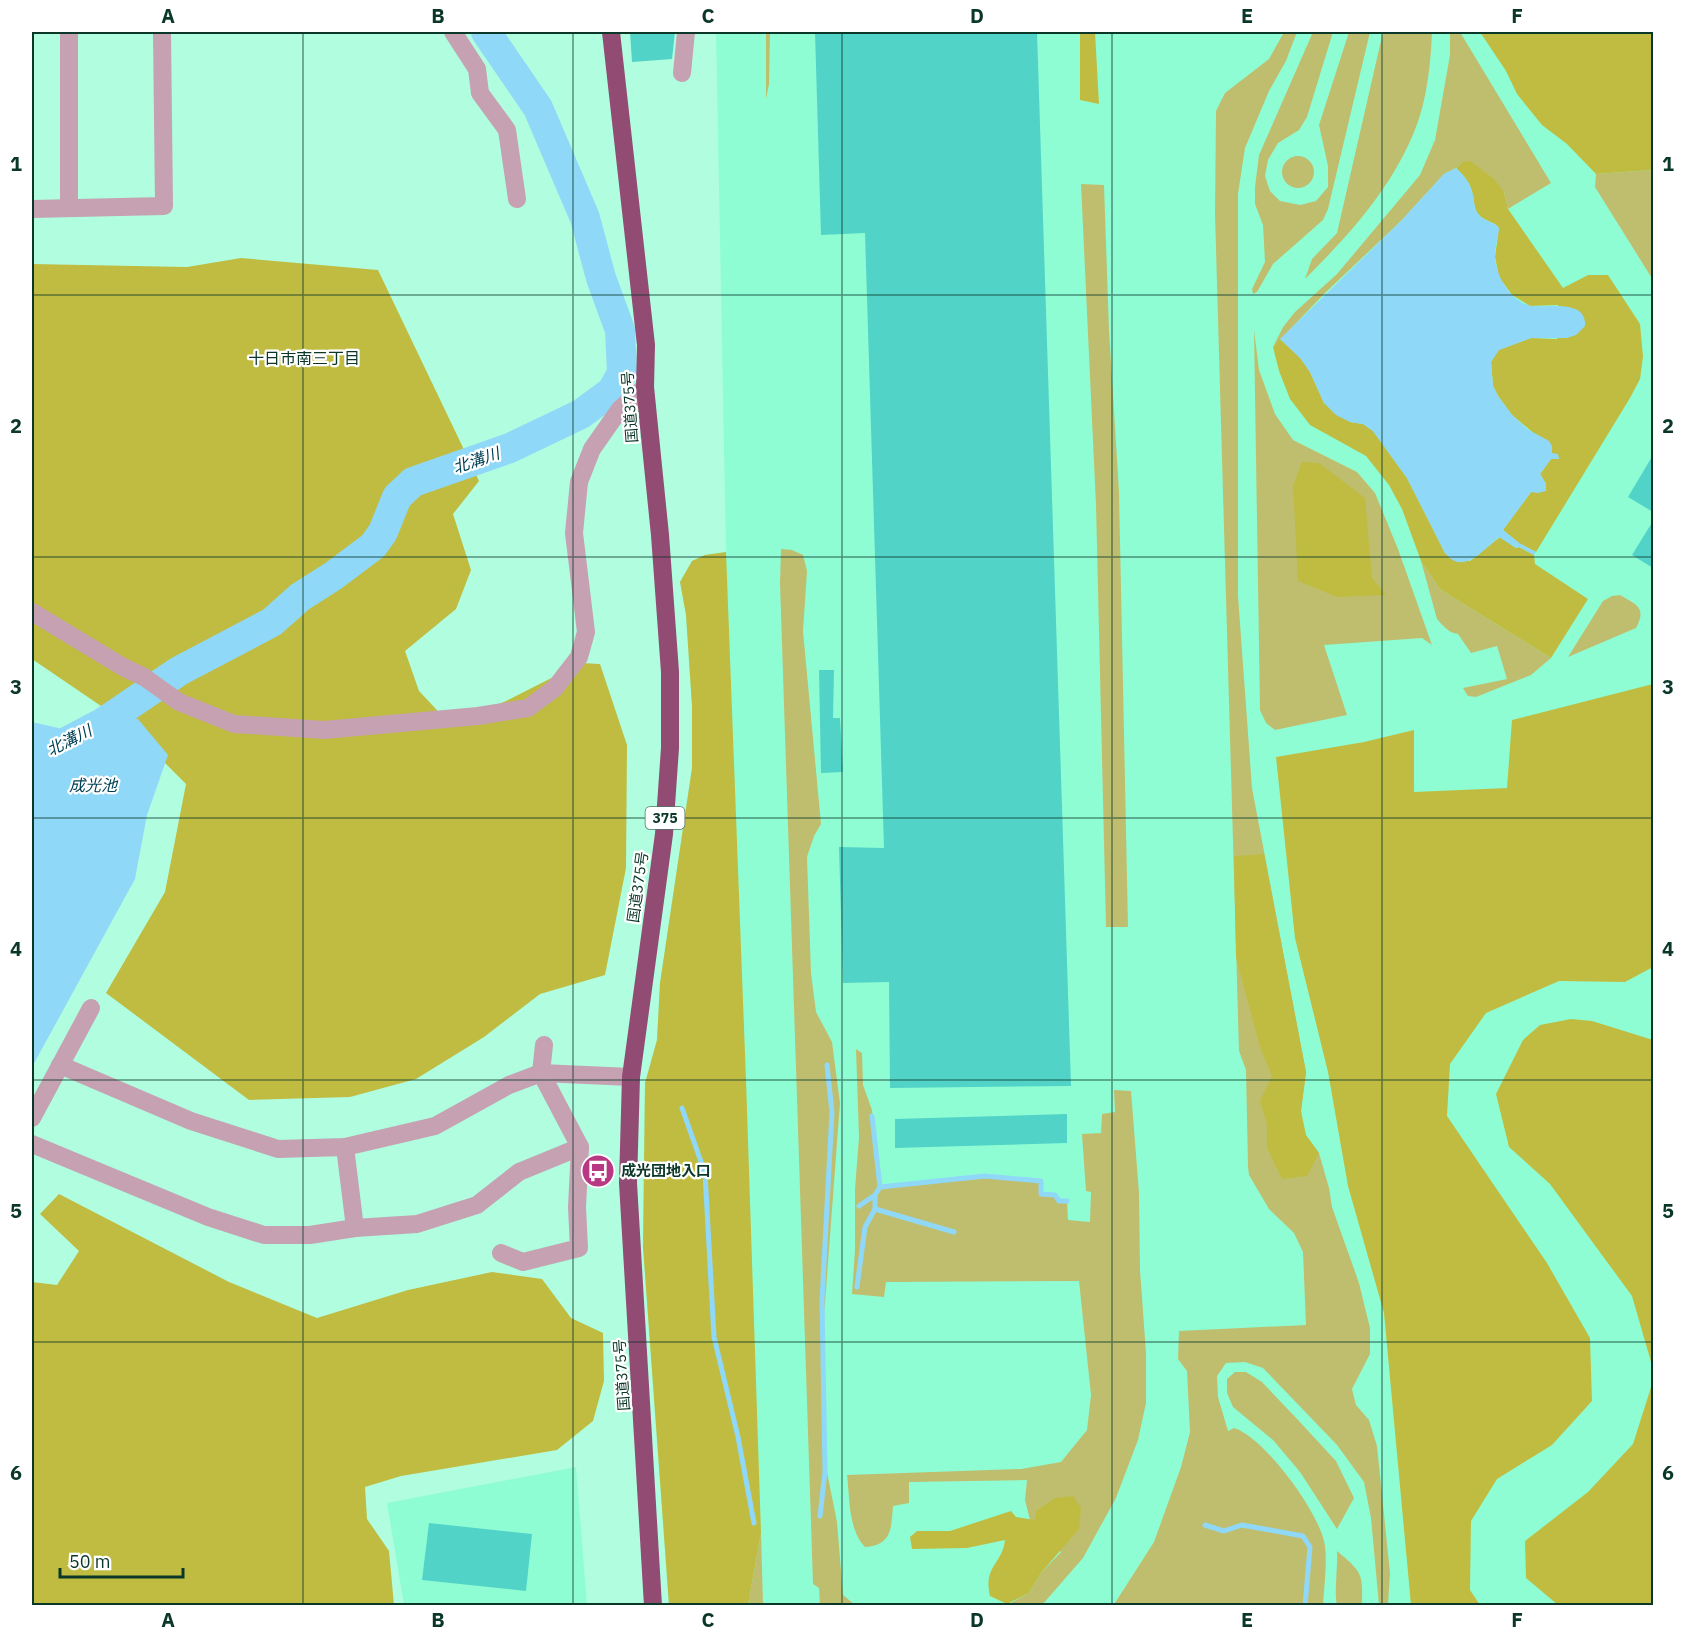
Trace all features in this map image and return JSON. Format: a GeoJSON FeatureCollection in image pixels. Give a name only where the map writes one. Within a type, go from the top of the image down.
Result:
{"type":"FeatureCollection","features":[{"type":"Feature","properties":{"kind":"highway","name":"国道375号"},"geometry":{"type":"LineString","coordinates":[[610,32],[646,345],[645,387],[660,535],[670,672],[670,748],[664,834],[631,1077],[628,1183],[653,1605]]}},
{"type":"Feature","properties":{"kind":"street"},"geometry":{"type":"LineString","coordinates":[[69,32],[69,208]]}},
{"type":"Feature","properties":{"kind":"street"},"geometry":{"type":"LineString","coordinates":[[32,209],[164,206],[162,32]]}},
{"type":"Feature","properties":{"kind":"street"},"geometry":{"type":"LineString","coordinates":[[453,32],[477,69],[480,93],[507,130],[517,199]]}},
{"type":"Feature","properties":{"kind":"street"},"geometry":{"type":"LineString","coordinates":[[682,73],[686,32]]}},
{"type":"Feature","properties":{"kind":"street"},"geometry":{"type":"LineString","coordinates":[[32,612],[144,677],[179,702],[234,724],[324,730],[467,717],[528,708],[555,688],[579,657],[586,632],[574,533],[579,482],[592,449],[620,408],[645,387]]}},
{"type":"Feature","properties":{"kind":"street"},"geometry":{"type":"LineString","coordinates":[[32,1118],[91,1008]]}},
{"type":"Feature","properties":{"kind":"street"},"geometry":{"type":"LineString","coordinates":[[501,1253],[523,1262],[579,1248],[577,1207],[580,1147],[541,1073],[544,1045]]}},
{"type":"Feature","properties":{"kind":"street"},"geometry":{"type":"LineString","coordinates":[[60,1065],[191,1121],[278,1149],[345,1147],[435,1126],[509,1085],[541,1073],[631,1077]]}},
{"type":"Feature","properties":{"kind":"street"},"geometry":{"type":"LineString","coordinates":[[32,1144],[208,1217],[264,1235],[310,1235],[355,1228],[417,1224],[477,1205],[519,1172],[580,1147]]}},
{"type":"Feature","properties":{"kind":"street"},"geometry":{"type":"LineString","coordinates":[[345,1147],[355,1228]]}},
{"type":"Feature","properties":{"kind":"shaded area"},"geometry":{"type":"Polygon","coordinates":[[[716,32],[1653,32],[1653,1605],[669,1606],[643,1247],[645,1083],[657,1040],[660,983],[692,768],[692,706],[686,615],[680,582],[692,561],[705,555],[726,552],[716,32]]]}},
{"type":"Feature","properties":{"kind":"shaded area"},"geometry":{"type":"Polygon","coordinates":[[[766,32],[770,32],[769,84],[766,99],[766,32]]]}},
{"type":"Feature","properties":{"kind":"shaded area"},"geometry":{"type":"Polygon","coordinates":[[[1080,32],[1095,32],[1099,104],[1080,100],[1080,32]]]}},
{"type":"Feature","properties":{"kind":"shaded area"},"geometry":{"type":"Polygon","coordinates":[[[1284,32],[1297,32],[1286,61],[1269,91],[1245,148],[1238,194],[1238,596],[1252,788],[1306,1072],[1301,1111],[1304,1133],[1319,1153],[1332,1207],[1359,1283],[1370,1328],[1370,1354],[1352,1389],[1356,1405],[1369,1420],[1377,1446],[1390,1573],[1388,1605],[1379,1605],[1371,1518],[1364,1482],[1337,1445],[1263,1368],[1245,1362],[1226,1363],[1217,1376],[1218,1397],[1228,1431],[1234,1428],[1260,1445],[1288,1476],[1311,1512],[1324,1541],[1326,1555],[1323,1605],[1113,1606],[1154,1542],[1181,1467],[1190,1432],[1187,1371],[1178,1359],[1179,1331],[1306,1325],[1303,1252],[1294,1233],[1269,1209],[1249,1175],[1248,1167],[1246,1070],[1239,1051],[1215,214],[1216,111],[1225,93],[1269,59],[1284,32]]]}},
{"type":"Feature","properties":{"kind":"shaded area"},"geometry":{"type":"Polygon","coordinates":[[[1313,32],[1333,32],[1307,117],[1299,130],[1278,143],[1268,160],[1265,176],[1270,191],[1280,201],[1300,205],[1316,201],[1328,187],[1328,166],[1319,125],[1349,32],[1370,32],[1328,209],[1323,220],[1273,264],[1257,292],[1253,294],[1252,289],[1265,262],[1263,225],[1255,204],[1259,155],[1313,32]]]}},
{"type":"Feature","properties":{"kind":"shaded area"},"geometry":{"type":"Polygon","coordinates":[[[1383,32],[1432,32],[1428,80],[1420,116],[1406,149],[1383,190],[1354,227],[1305,279],[1312,259],[1337,233],[1383,32]]]}},
{"type":"Feature","properties":{"kind":"shaded area"},"geometry":{"type":"Polygon","coordinates":[[[1450,32],[1460,32],[1551,183],[1508,209],[1504,192],[1462,162],[1444,174],[1401,221],[1325,293],[1273,347],[1283,327],[1295,312],[1337,274],[1420,175],[1435,140],[1450,55],[1450,32]]]}},
{"type":"Feature","properties":{"kind":"shaded area"},"geometry":{"type":"Polygon","coordinates":[[[1480,32],[1653,32],[1653,170],[1596,174],[1567,144],[1542,125],[1517,94],[1506,71],[1480,32]]]}},
{"type":"Feature","properties":{"kind":"shaded area"},"geometry":{"type":"Polygon","coordinates":[[[1298,156],[1309,161],[1314,172],[1309,183],[1298,188],[1287,183],[1282,172],[1287,161],[1298,156]]]}},
{"type":"Feature","properties":{"kind":"shaded area"},"geometry":{"type":"Polygon","coordinates":[[[1470,161],[1494,179],[1504,192],[1508,209],[1563,288],[1588,275],[1608,275],[1640,324],[1643,357],[1640,379],[1536,552],[1519,543],[1503,530],[1531,492],[1546,484],[1540,474],[1551,459],[1552,453],[1537,436],[1512,415],[1498,396],[1493,386],[1491,362],[1498,350],[1531,338],[1557,339],[1558,305],[1530,306],[1512,295],[1499,277],[1495,257],[1499,228],[1477,212],[1470,185],[1456,168],[1462,162],[1470,161]]]}},
{"type":"Feature","properties":{"kind":"shaded area"},"geometry":{"type":"Polygon","coordinates":[[[1653,170],[1653,280],[1595,187],[1596,174],[1653,170]]]}},
{"type":"Feature","properties":{"kind":"shaded area"},"geometry":{"type":"Polygon","coordinates":[[[1081,184],[1104,185],[1109,330],[1119,492],[1128,927],[1106,927],[1096,505],[1081,184]]]}},
{"type":"Feature","properties":{"kind":"shaded area"},"geometry":{"type":"Polygon","coordinates":[[[241,258],[378,270],[479,481],[453,514],[471,570],[456,609],[405,651],[419,691],[450,724],[506,701],[581,663],[600,664],[627,745],[626,868],[605,975],[540,994],[484,1037],[416,1079],[350,1097],[249,1100],[106,993],[165,892],[186,784],[123,721],[32,659],[32,264],[187,267],[241,258]]]}},
{"type":"Feature","properties":{"kind":"shaded area"},"geometry":{"type":"Polygon","coordinates":[[[1254,330],[1259,370],[1275,414],[1293,440],[1357,472],[1375,493],[1398,549],[1432,645],[1422,638],[1324,645],[1347,715],[1275,730],[1266,723],[1260,710],[1254,330]]]}},
{"type":"Feature","properties":{"kind":"shaded area"},"geometry":{"type":"Polygon","coordinates":[[[1280,339],[1300,357],[1310,372],[1324,403],[1350,422],[1363,424],[1373,431],[1407,478],[1445,553],[1470,561],[1500,537],[1516,548],[1519,547],[1534,555],[1535,564],[1588,599],[1551,658],[1441,590],[1421,561],[1402,509],[1389,485],[1366,456],[1310,425],[1290,399],[1273,347],[1280,339]]]}},
{"type":"Feature","properties":{"kind":"shaded area"},"geometry":{"type":"Polygon","coordinates":[[[1302,462],[1319,463],[1365,498],[1372,578],[1386,595],[1337,597],[1298,581],[1293,486],[1302,462]]]}},
{"type":"Feature","properties":{"kind":"shaded area"},"geometry":{"type":"Polygon","coordinates":[[[781,549],[792,550],[803,555],[807,571],[803,631],[821,824],[807,857],[811,973],[816,1012],[832,1042],[840,1103],[823,1330],[826,1467],[837,1522],[843,1595],[855,1605],[820,1605],[819,1588],[813,1584],[780,583],[781,549]]]}},
{"type":"Feature","properties":{"kind":"shaded area"},"geometry":{"type":"Polygon","coordinates":[[[726,552],[761,1533],[748,1605],[669,1605],[643,1247],[645,1083],[657,1040],[660,983],[692,768],[692,706],[686,615],[680,582],[692,561],[705,555],[726,552]]]}},
{"type":"Feature","properties":{"kind":"shaded area"},"geometry":{"type":"Polygon","coordinates":[[[1421,561],[1441,590],[1551,658],[1531,675],[1476,697],[1468,696],[1463,688],[1507,679],[1497,646],[1471,653],[1458,634],[1449,631],[1439,622],[1421,561]]]}},
{"type":"Feature","properties":{"kind":"shaded area"},"geometry":{"type":"Polygon","coordinates":[[[1620,595],[1640,611],[1641,616],[1636,628],[1568,657],[1603,601],[1620,595]]]}},
{"type":"Feature","properties":{"kind":"shaded area"},"geometry":{"type":"Polygon","coordinates":[[[1653,684],[1653,967],[1625,982],[1559,981],[1486,1013],[1450,1064],[1447,1116],[1547,1263],[1590,1338],[1592,1401],[1552,1445],[1497,1479],[1471,1521],[1470,1590],[1480,1605],[1411,1605],[1384,1313],[1348,1186],[1328,1072],[1295,938],[1276,757],[1364,742],[1414,730],[1414,792],[1507,788],[1512,720],[1653,684]]]}},
{"type":"Feature","properties":{"kind":"shaded area"},"geometry":{"type":"Polygon","coordinates":[[[1264,854],[1306,1072],[1301,1111],[1306,1135],[1319,1153],[1307,1176],[1282,1179],[1267,1148],[1267,1124],[1260,1101],[1272,1076],[1260,1047],[1236,957],[1234,856],[1264,854]]]}},
{"type":"Feature","properties":{"kind":"shaded area"},"geometry":{"type":"Polygon","coordinates":[[[1571,1019],[1592,1021],[1653,1040],[1653,1369],[1632,1296],[1550,1184],[1509,1147],[1496,1094],[1523,1040],[1540,1025],[1571,1019]]]}},
{"type":"Feature","properties":{"kind":"shaded area"},"geometry":{"type":"Polygon","coordinates":[[[856,1049],[862,1053],[863,1085],[872,1110],[880,1187],[985,1176],[1041,1181],[1041,1194],[1055,1195],[1059,1201],[1067,1201],[1068,1220],[1090,1222],[1091,1192],[1086,1191],[1082,1134],[1101,1133],[1102,1114],[1115,1112],[1114,1090],[1131,1091],[1139,1193],[1146,1403],[1138,1440],[1116,1498],[1083,1558],[1042,1605],[1007,1605],[1029,1593],[1041,1573],[1061,1552],[1035,1520],[1030,1520],[1025,1500],[1027,1480],[909,1482],[909,1503],[893,1506],[890,1529],[885,1539],[874,1546],[865,1547],[855,1532],[847,1475],[1021,1469],[1061,1462],[1087,1430],[1091,1395],[1079,1281],[886,1282],[884,1297],[852,1294],[859,1137],[856,1049]]]}},
{"type":"Feature","properties":{"kind":"shaded area"},"geometry":{"type":"Polygon","coordinates":[[[59,1194],[229,1282],[317,1318],[408,1290],[492,1272],[542,1279],[571,1318],[603,1333],[604,1381],[593,1421],[557,1450],[401,1476],[365,1487],[367,1519],[389,1551],[394,1605],[32,1605],[32,1282],[57,1285],[79,1251],[40,1214],[59,1194]]]}},
{"type":"Feature","properties":{"kind":"shaded area"},"geometry":{"type":"Polygon","coordinates":[[[1235,1372],[1246,1372],[1262,1382],[1336,1461],[1354,1498],[1337,1529],[1300,1472],[1273,1440],[1233,1407],[1227,1393],[1227,1379],[1235,1372]]]}},
{"type":"Feature","properties":{"kind":"shaded area"},"geometry":{"type":"Polygon","coordinates":[[[1653,1381],[1653,1605],[1558,1605],[1526,1578],[1525,1541],[1588,1492],[1633,1444],[1653,1381]]]}},
{"type":"Feature","properties":{"kind":"shaded area"},"geometry":{"type":"Polygon","coordinates":[[[576,1467],[587,1605],[404,1605],[387,1503],[576,1467]]]}},
{"type":"Feature","properties":{"kind":"shaded area"},"geometry":{"type":"Polygon","coordinates":[[[1073,1496],[1081,1508],[1079,1529],[1041,1573],[1029,1593],[1007,1604],[990,1596],[989,1586],[991,1572],[1005,1540],[967,1548],[912,1549],[910,1537],[917,1531],[950,1531],[1011,1511],[1016,1517],[1035,1520],[1036,1511],[1055,1498],[1073,1496]]]}},
{"type":"Feature","properties":{"kind":"shaded area"},"geometry":{"type":"Polygon","coordinates":[[[761,1533],[763,1605],[748,1605],[761,1533]]]}},
{"type":"Feature","properties":{"kind":"shaded area"},"geometry":{"type":"Polygon","coordinates":[[[1337,1551],[1352,1564],[1359,1574],[1362,1586],[1362,1605],[1337,1605],[1337,1551]]]}},
{"type":"Feature","properties":{"kind":"water"},"geometry":{"type":"Polygon","coordinates":[[[1456,168],[1470,185],[1477,212],[1499,228],[1495,253],[1496,263],[1501,279],[1511,293],[1531,306],[1573,308],[1584,317],[1585,326],[1576,335],[1567,338],[1531,338],[1499,350],[1491,362],[1493,386],[1498,396],[1512,415],[1527,429],[1549,441],[1552,453],[1558,454],[1559,459],[1551,459],[1540,474],[1546,484],[1546,491],[1531,492],[1503,530],[1519,543],[1536,552],[1534,555],[1519,547],[1516,548],[1499,537],[1473,558],[1459,562],[1452,559],[1445,553],[1407,478],[1373,431],[1363,424],[1350,422],[1336,415],[1324,403],[1310,372],[1300,358],[1280,339],[1401,221],[1444,174],[1456,168]]]}},
{"type":"Feature","properties":{"kind":"water","name":"成光池"},"geometry":{"type":"Polygon","coordinates":[[[108,712],[138,719],[168,755],[147,815],[135,879],[32,1067],[32,722],[67,730],[108,712]]]}},
{"type":"Feature","properties":{"kind":"building"},"geometry":{"type":"Polygon","coordinates":[[[630,32],[675,32],[672,59],[632,62],[630,32]]]}},
{"type":"Feature","properties":{"kind":"building"},"geometry":{"type":"Polygon","coordinates":[[[815,32],[1037,32],[1071,1086],[890,1088],[889,982],[843,983],[839,847],[884,848],[865,233],[821,235],[815,32]]]}},
{"type":"Feature","properties":{"kind":"building"},"geometry":{"type":"Polygon","coordinates":[[[1653,455],[1653,512],[1628,497],[1653,455]]]}},
{"type":"Feature","properties":{"kind":"building"},"geometry":{"type":"Polygon","coordinates":[[[1653,521],[1653,568],[1632,555],[1653,521]]]}},
{"type":"Feature","properties":{"kind":"building"},"geometry":{"type":"Polygon","coordinates":[[[819,670],[834,670],[833,718],[840,718],[843,772],[821,773],[819,670]]]}},
{"type":"Feature","properties":{"kind":"building"},"geometry":{"type":"Polygon","coordinates":[[[1067,1114],[1067,1143],[895,1148],[895,1119],[1067,1114]]]}},
{"type":"Feature","properties":{"kind":"building"},"geometry":{"type":"Polygon","coordinates":[[[429,1523],[532,1534],[526,1591],[422,1580],[429,1523]]]}},
{"type":"Feature","properties":{"kind":"waterway","name":"北溝川"},"geometry":{"type":"LineString","coordinates":[[32,760],[104,722],[179,671],[272,622],[300,597],[373,546],[383,532],[397,497],[413,482],[510,448],[581,414],[612,391],[622,373],[620,330],[601,278],[585,218],[538,108],[486,32]]}},
{"type":"Feature","properties":{"kind":"waterway"},"geometry":{"type":"LineString","coordinates":[[820,1516],[825,1472],[822,1300],[832,1112],[827,1065]]}},
{"type":"Feature","properties":{"kind":"waterway"},"geometry":{"type":"LineString","coordinates":[[682,1108],[705,1173],[714,1337],[738,1437],[754,1523]]}},
{"type":"Feature","properties":{"kind":"waterway"},"geometry":{"type":"LineString","coordinates":[[872,1116],[880,1187]]}},
{"type":"Feature","properties":{"kind":"waterway"},"geometry":{"type":"LineString","coordinates":[[875,1195],[880,1187],[985,1176],[1041,1181],[1041,1194],[1055,1195],[1059,1201],[1067,1201]]}},
{"type":"Feature","properties":{"kind":"waterway"},"geometry":{"type":"LineString","coordinates":[[859,1206],[875,1195],[875,1209],[954,1232]]}},
{"type":"Feature","properties":{"kind":"waterway"},"geometry":{"type":"LineString","coordinates":[[857,1287],[865,1227],[875,1209]]}},
{"type":"Feature","properties":{"kind":"waterway"},"geometry":{"type":"LineString","coordinates":[[1205,1525],[1224,1531],[1242,1525],[1303,1536],[1310,1547],[1305,1606]]}},
{"type":"Feature","properties":{"kind":"place","name":"成光団地入口"},"geometry":{"type":"Point","coordinates":[598,1171]}},
{"type":"Feature","properties":{"kind":"district","name":"十日市南三丁目"},"geometry":{"type":"Point","coordinates":[304,358]}}]}
